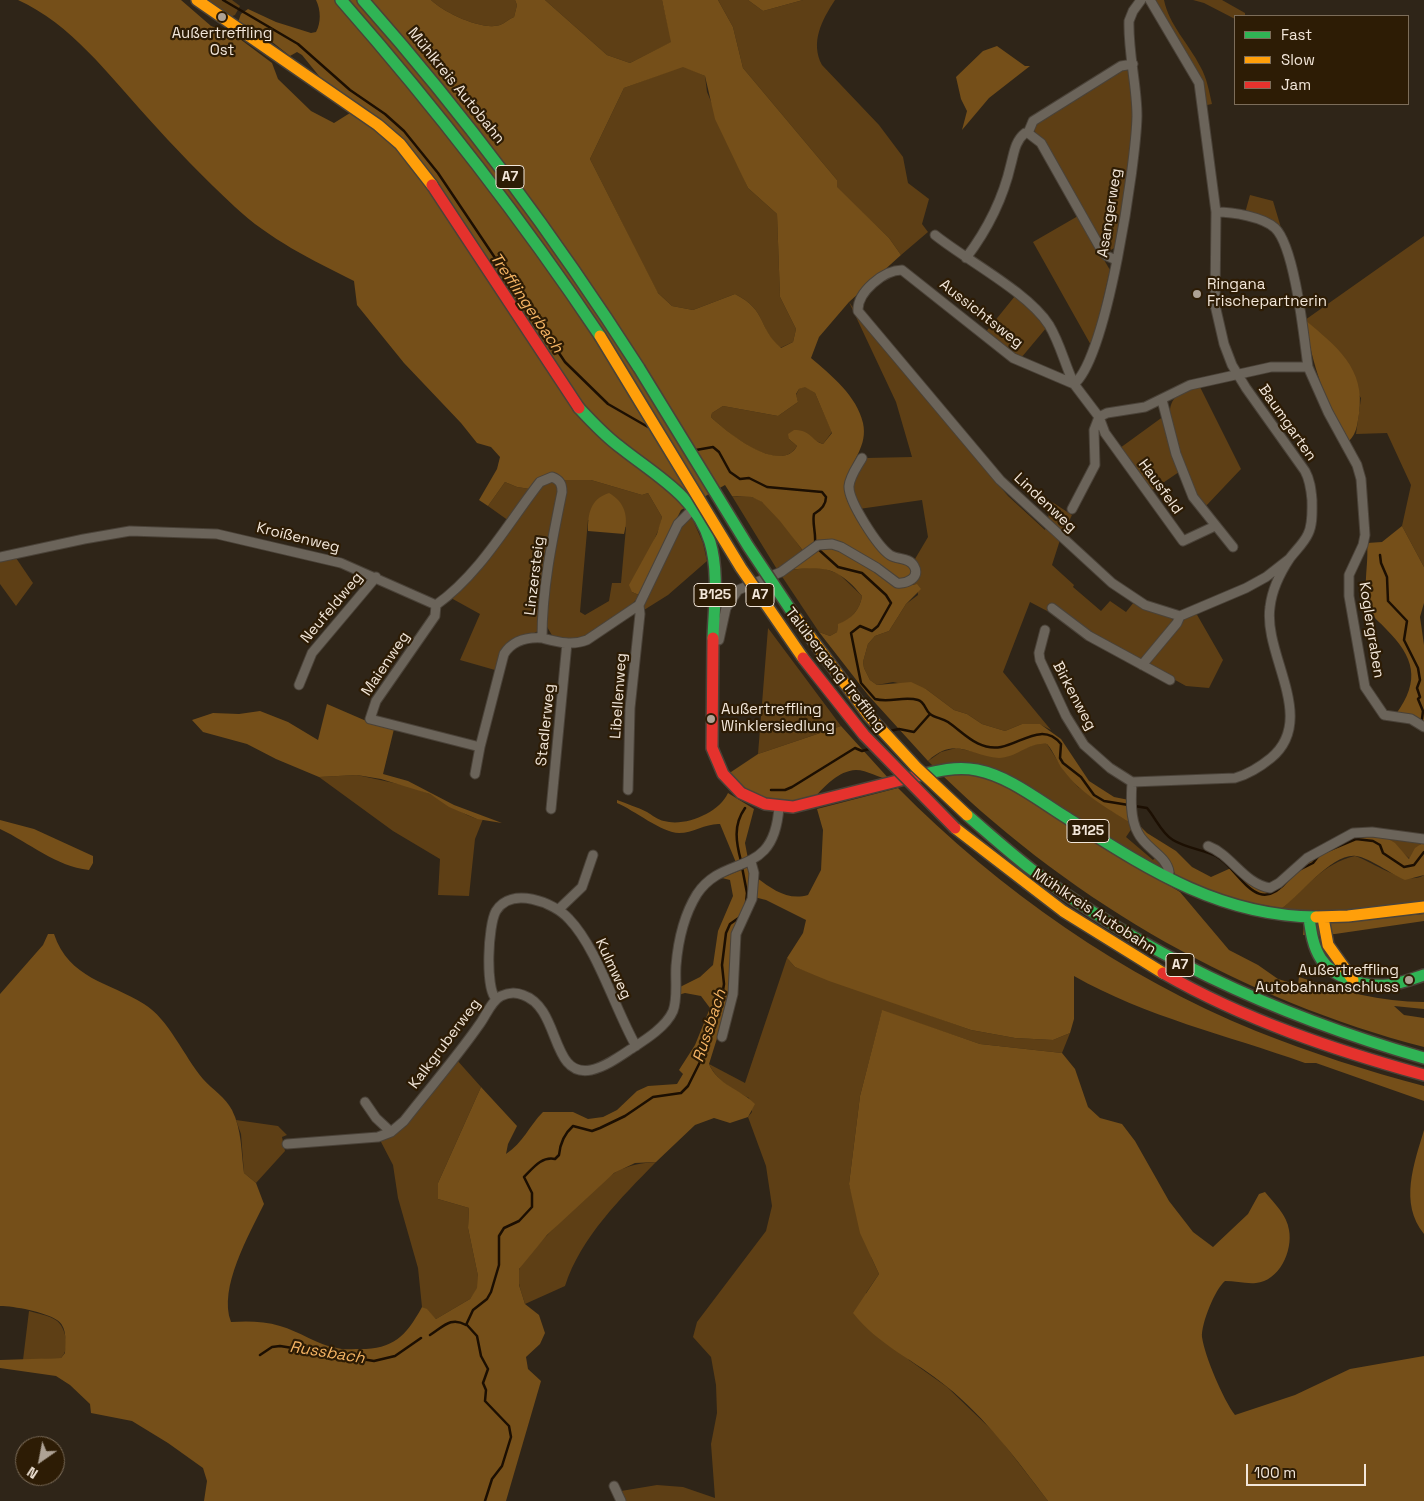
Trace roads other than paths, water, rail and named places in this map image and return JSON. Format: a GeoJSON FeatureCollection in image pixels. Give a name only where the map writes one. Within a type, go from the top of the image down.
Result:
{"type":"FeatureCollection","features":[{"type":"Feature","properties":{"kind":"main road","name":"B125"},"geometry":{"type":"LineString","coordinates":[[198,0],[365,116],[400,144],[427,178],[573,402],[598,429],[670,484],[694,508],[710,536],[714,564],[712,749],[723,775],[747,798],[779,807],[805,805],[942,770],[967,768],[982,771],[1012,785],[1167,878],[1203,895],[1247,910],[1275,916],[1323,918],[1424,907]]}},
{"type":"Feature","properties":{"kind":"main road","name":"Mühlkreis Autobahn"},"geometry":{"type":"LineString","coordinates":[[341,0],[466,145],[541,247],[600,336]]}},
{"type":"Feature","properties":{"kind":"main road","name":"Mühlkreis Autobahn"},"geometry":{"type":"LineString","coordinates":[[364,0],[433,80],[513,181],[563,250],[639,368]]}},
{"type":"Feature","properties":{"kind":"main road","name":"Talübergang Treffling"},"geometry":{"type":"LineString","coordinates":[[600,336],[757,591],[811,670],[891,764],[956,828]]}},
{"type":"Feature","properties":{"kind":"main road","name":"Talübergang Treffling"},"geometry":{"type":"LineString","coordinates":[[639,368],[773,586],[825,660],[906,757],[967,815]]}},
{"type":"Feature","properties":{"kind":"main road","name":"Mühlkreis Autobahn"},"geometry":{"type":"LineString","coordinates":[[967,815],[1029,868],[1064,893],[1104,921],[1180,965],[1245,996],[1314,1025],[1424,1058]]}},
{"type":"Feature","properties":{"kind":"main road","name":"Mühlkreis Autobahn"},"geometry":{"type":"LineString","coordinates":[[956,828],[1008,871],[1063,912],[1099,937],[1178,983],[1237,1012],[1287,1032],[1350,1054],[1424,1075]]}},
{"type":"Feature","properties":{"kind":"main road"},"geometry":{"type":"LineString","coordinates":[[1309,918],[1313,944],[1320,957],[1336,975],[1369,985],[1390,985],[1424,974]]}},
{"type":"Feature","properties":{"kind":"main road"},"geometry":{"type":"LineString","coordinates":[[1323,918],[1324,933],[1329,950],[1353,980]]}},
{"type":"Feature","properties":{"kind":"street","name":"Asangerweg"},"geometry":{"type":"LineString","coordinates":[[1074,384],[1084,375],[1091,359],[1116,260],[1136,133],[1137,110],[1129,22],[1133,11],[1141,0]]}},
{"type":"Feature","properties":{"kind":"street","name":"Baumgarten"},"geometry":{"type":"LineString","coordinates":[[1132,782],[1150,780],[1221,780],[1240,776],[1267,761],[1283,746],[1289,731],[1290,709],[1271,633],[1269,609],[1274,588],[1290,558],[1309,532],[1312,506],[1309,479],[1238,375],[1224,344],[1215,305],[1216,212],[1199,83],[1150,0]]}},
{"type":"Feature","properties":{"kind":"street"},"geometry":{"type":"LineString","coordinates":[[966,258],[995,213],[1006,185],[1018,141],[1024,133],[1028,133],[1033,122],[1038,117],[1121,66],[1133,64]]}},
{"type":"Feature","properties":{"kind":"street"},"geometry":{"type":"LineString","coordinates":[[1028,133],[1040,143],[1102,251],[1107,256],[1116,260]]}},
{"type":"Feature","properties":{"kind":"street","name":"Koglergraben"},"geometry":{"type":"LineString","coordinates":[[1216,212],[1263,221],[1277,230],[1296,282],[1308,367],[1328,412],[1354,458],[1361,479],[1365,519],[1364,545],[1348,582],[1365,687],[1384,715],[1411,719],[1424,727]]}},
{"type":"Feature","properties":{"kind":"street"},"geometry":{"type":"LineString","coordinates":[[935,235],[1042,316],[1055,337],[1074,384],[1099,417],[1107,413],[1135,410],[1162,400],[1190,385],[1271,368],[1308,367]]}},
{"type":"Feature","properties":{"kind":"street","name":"Aussichtsweg"},"geometry":{"type":"LineString","coordinates":[[875,282],[890,271],[902,270],[1013,358],[1074,384]]}},
{"type":"Feature","properties":{"kind":"street","name":"Lindenweg"},"geometry":{"type":"LineString","coordinates":[[875,282],[860,297],[858,310],[1000,480],[1112,583],[1145,605],[1168,614],[1180,616]]}},
{"type":"Feature","properties":{"kind":"street","name":"Hausfeld"},"geometry":{"type":"LineString","coordinates":[[1162,400],[1182,471],[1193,497],[1233,547]]}},
{"type":"Feature","properties":{"kind":"street","name":"Lindenweg"},"geometry":{"type":"LineString","coordinates":[[1072,509],[1095,464],[1094,430],[1099,417]]}},
{"type":"Feature","properties":{"kind":"street","name":"Hausfeld"},"geometry":{"type":"LineString","coordinates":[[1099,417],[1105,433],[1183,541],[1215,526]]}},
{"type":"Feature","properties":{"kind":"street"},"geometry":{"type":"LineString","coordinates":[[719,640],[726,608],[738,590],[781,572],[818,544],[832,544],[841,547],[877,568],[897,583],[909,582],[914,576],[914,565],[906,559],[893,557],[885,550],[858,512],[850,496],[852,476],[862,458]]}},
{"type":"Feature","properties":{"kind":"street","name":"Linzersteig"},"geometry":{"type":"LineString","coordinates":[[436,605],[454,590],[479,562],[540,482],[545,478],[552,477],[558,479],[562,485],[562,492],[550,556],[543,610],[542,638],[578,644],[588,640],[639,605],[678,524],[694,508]]}},
{"type":"Feature","properties":{"kind":"street","name":"Kroißenweg"},"geometry":{"type":"LineString","coordinates":[[0,557],[84,538],[144,531],[186,532],[234,537],[341,563],[436,605]]}},
{"type":"Feature","properties":{"kind":"street"},"geometry":{"type":"LineString","coordinates":[[1142,665],[1180,616],[1246,588],[1266,577],[1290,558]]}},
{"type":"Feature","properties":{"kind":"street","name":"Neufeldweg"},"geometry":{"type":"LineString","coordinates":[[299,685],[312,653],[376,577]]}},
{"type":"Feature","properties":{"kind":"street","name":"Maienweg"},"geometry":{"type":"LineString","coordinates":[[436,605],[435,616],[376,701],[370,719],[480,747]]}},
{"type":"Feature","properties":{"kind":"street","name":"Libellenweg"},"geometry":{"type":"LineString","coordinates":[[628,790],[630,708],[640,614],[639,605]]}},
{"type":"Feature","properties":{"kind":"street"},"geometry":{"type":"LineString","coordinates":[[1052,608],[1089,636],[1170,680]]}},
{"type":"Feature","properties":{"kind":"street","name":"Birkenweg"},"geometry":{"type":"LineString","coordinates":[[1045,630],[1038,653],[1066,716],[1084,745],[1110,768],[1132,782]]}},
{"type":"Feature","properties":{"kind":"street"},"geometry":{"type":"LineString","coordinates":[[475,774],[504,654],[514,643],[525,639],[542,638]]}},
{"type":"Feature","properties":{"kind":"street","name":"Stadlerweg"},"geometry":{"type":"LineString","coordinates":[[551,809],[567,643]]}},
{"type":"Feature","properties":{"kind":"street"},"geometry":{"type":"LineString","coordinates":[[1132,782],[1132,804],[1137,832],[1143,841],[1165,861],[1169,872],[1167,878]]}},
{"type":"Feature","properties":{"kind":"street","name":"Kalkgruberweg"},"geometry":{"type":"LineString","coordinates":[[391,1132],[404,1121],[416,1106],[479,1026],[496,999],[510,992],[517,993],[538,1004],[548,1018],[561,1053],[569,1064],[579,1070],[598,1068],[636,1046],[653,1033],[672,1012],[681,935],[697,894],[711,880],[746,864],[765,850],[774,834],[779,807]]}},
{"type":"Feature","properties":{"kind":"street"},"geometry":{"type":"LineString","coordinates":[[1208,846],[1221,853],[1246,877],[1255,883],[1270,888],[1275,887],[1306,858],[1353,833],[1372,832],[1424,839]]}},
{"type":"Feature","properties":{"kind":"street"},"geometry":{"type":"LineString","coordinates":[[496,999],[490,990],[490,938],[491,923],[496,910],[506,902],[529,899],[539,900],[560,909],[582,887],[594,855]]}},
{"type":"Feature","properties":{"kind":"street"},"geometry":{"type":"LineString","coordinates":[[722,1037],[733,994],[736,934],[752,900],[754,873],[746,864]]}},
{"type":"Feature","properties":{"kind":"street","name":"Kulmweg"},"geometry":{"type":"LineString","coordinates":[[560,909],[585,941],[636,1046]]}},
{"type":"Feature","properties":{"kind":"street"},"geometry":{"type":"LineString","coordinates":[[287,1144],[378,1137],[391,1132],[376,1118],[365,1102]]}},
{"type":"Feature","properties":{"kind":"street"},"geometry":{"type":"LineString","coordinates":[[614,1486],[621,1501]]}},
{"type":"Feature","properties":{"kind":"waterway","name":"Trefflingerbach"},"geometry":{"type":"LineString","coordinates":[[223,0],[298,44],[350,90],[385,114],[404,131],[438,173],[565,362],[608,404],[648,427]]}},
{"type":"Feature","properties":{"kind":"waterway","name":"Trefflingerbach"},"geometry":{"type":"LineString","coordinates":[[696,450],[713,447],[719,452],[730,472],[740,479],[749,478],[767,487],[822,492],[826,497],[824,505],[814,514],[815,543]]}},
{"type":"Feature","properties":{"kind":"waterway","name":"Trefflingerbach"},"geometry":{"type":"LineString","coordinates":[[818,549],[838,567],[862,573],[886,595],[891,603],[878,626],[872,631],[860,626],[851,633],[861,683],[875,699],[918,700],[922,702],[930,714],[948,722],[978,744],[993,748],[1009,745],[1040,734],[1054,738],[1061,744],[1060,758],[1063,763],[1081,777],[1094,795],[1104,801],[1147,808],[1169,837],[1178,843],[1216,856],[1249,888],[1258,893],[1267,895],[1277,891],[1288,880]]}},
{"type":"Feature","properties":{"kind":"waterway"},"geometry":{"type":"LineString","coordinates":[[1380,555],[1387,577],[1388,601],[1407,621],[1404,640],[1418,668],[1420,680],[1417,688],[1420,697],[1418,699],[1423,711],[1422,719]]}},
{"type":"Feature","properties":{"kind":"waterway","name":"Russbach"},"geometry":{"type":"LineString","coordinates":[[890,731],[899,729],[914,732],[930,714]]}},
{"type":"Feature","properties":{"kind":"waterway","name":"Russbach"},"geometry":{"type":"LineString","coordinates":[[771,790],[785,790],[792,787],[855,748],[862,751],[869,749]]}},
{"type":"Feature","properties":{"kind":"waterway","name":"Russbach"},"geometry":{"type":"LineString","coordinates":[[741,861],[737,827],[745,808]]}},
{"type":"Feature","properties":{"kind":"waterway","name":"Trefflingerbach"},"geometry":{"type":"LineString","coordinates":[[1299,870],[1313,863],[1320,854],[1356,839],[1373,841],[1380,845],[1383,853],[1404,867],[1414,865],[1424,852]]}},
{"type":"Feature","properties":{"kind":"waterway","name":"Russbach"},"geometry":{"type":"LineString","coordinates":[[742,867],[747,893],[746,903]]}},
{"type":"Feature","properties":{"kind":"waterway","name":"Russbach"},"geometry":{"type":"LineString","coordinates":[[430,1335],[451,1322],[466,1325],[473,1310],[487,1299],[499,1265],[499,1236],[504,1228],[519,1221],[532,1207],[532,1193],[524,1177],[542,1161],[555,1159],[559,1155],[563,1139],[573,1126],[592,1131],[625,1116],[653,1097],[681,1093],[688,1086],[700,1062],[720,1009],[724,984],[722,965],[726,933],[730,924],[740,917]]}},
{"type":"Feature","properties":{"kind":"waterway","name":"Russbach"},"geometry":{"type":"LineString","coordinates":[[467,1325],[477,1336],[481,1356],[488,1369],[483,1383],[486,1390],[485,1401],[509,1426],[511,1437],[502,1466],[492,1479],[485,1501]]}},
{"type":"Feature","properties":{"kind":"waterway","name":"Russbach"},"geometry":{"type":"LineString","coordinates":[[260,1355],[272,1347],[280,1346],[374,1361],[395,1356],[421,1338]]}},
{"type":"Feature","properties":{"kind":"place","name":"Außertreffling Ost"},"geometry":{"type":"Point","coordinates":[222,17]}},
{"type":"Feature","properties":{"kind":"place","name":"Ringana Frischepartnerin"},"geometry":{"type":"Point","coordinates":[1197,294]}},
{"type":"Feature","properties":{"kind":"place","name":"Außertreffling Winklersiedlung"},"geometry":{"type":"Point","coordinates":[711,719]}},
{"type":"Feature","properties":{"kind":"place","name":"Außertreffling Autobahnanschluss"},"geometry":{"type":"Point","coordinates":[1409,980]}}]}
